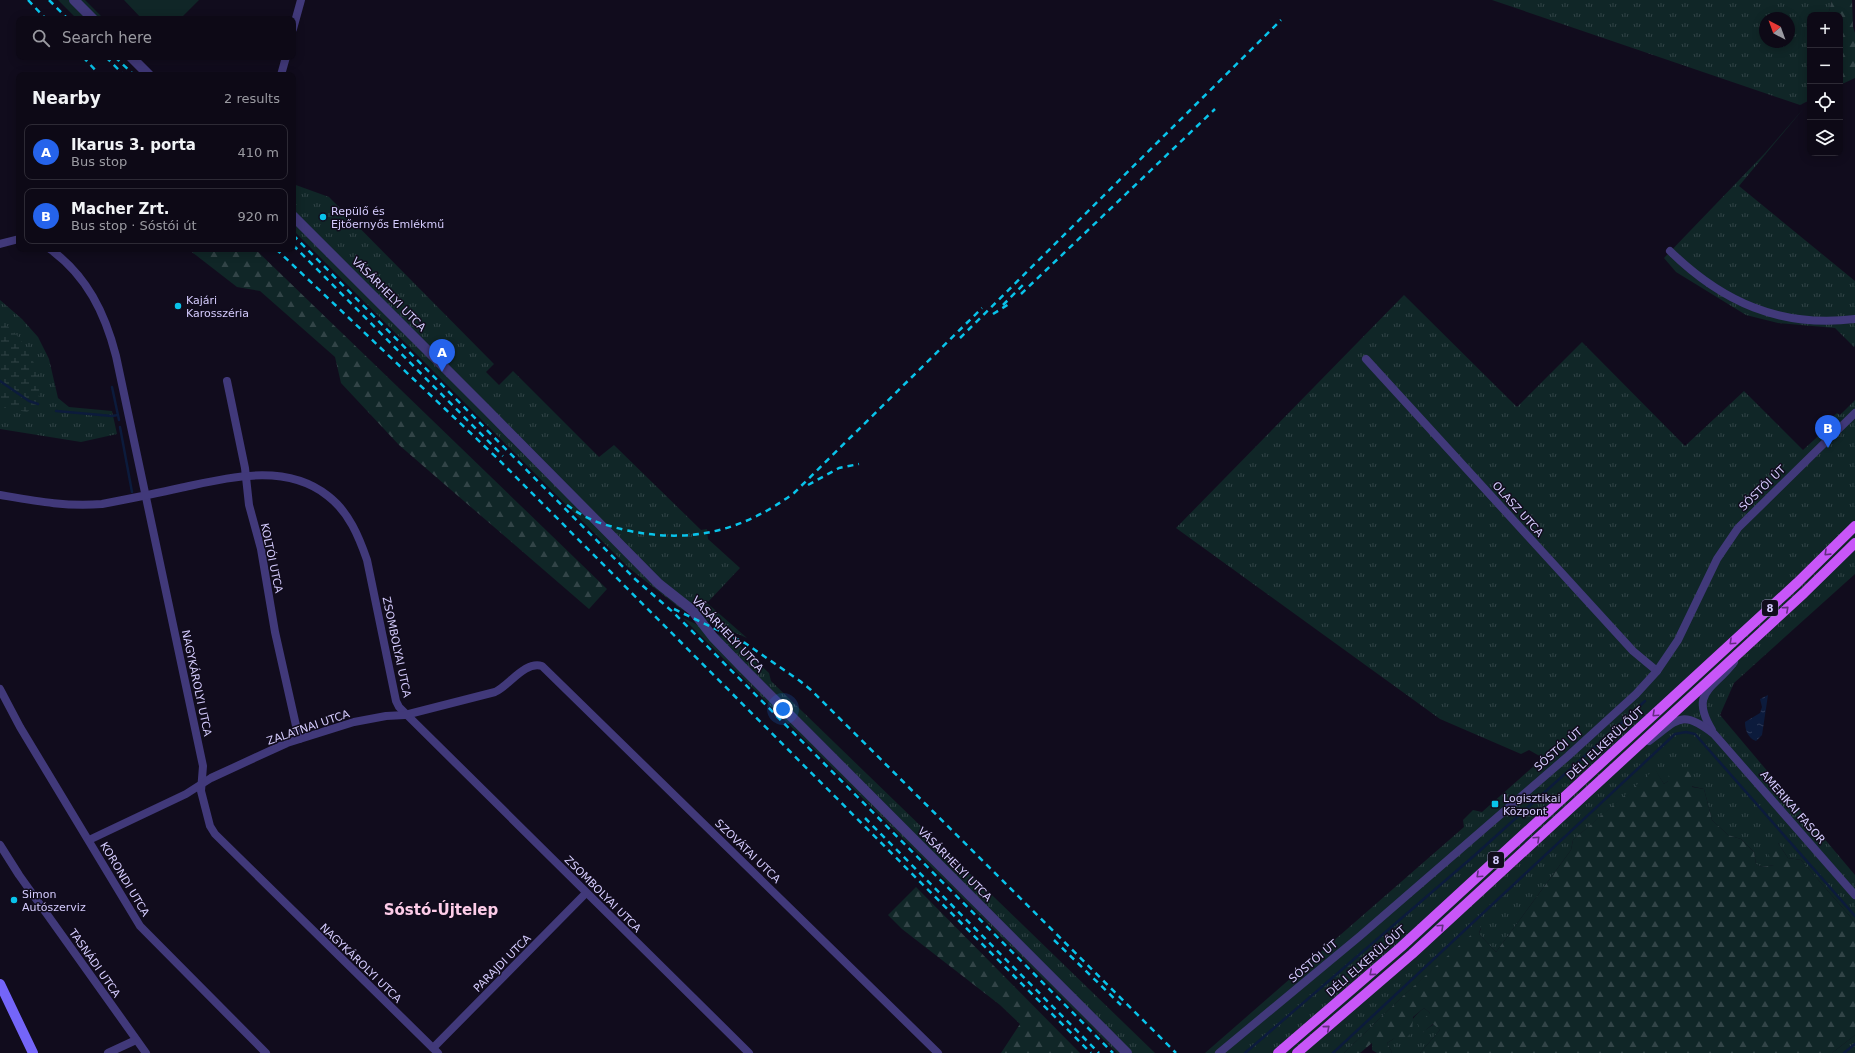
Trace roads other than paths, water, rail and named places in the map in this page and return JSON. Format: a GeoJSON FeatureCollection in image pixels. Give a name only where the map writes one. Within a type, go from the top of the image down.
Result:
{"type":"FeatureCollection","features":[{"type":"Feature","properties":{"kind":"main road","name":"DÉLI ELKERÜLŐÚT"},"geometry":{"type":"LineString","coordinates":[[1278,1053],[1401,947],[1791,588],[1855,526]]}},
{"type":"Feature","properties":{"kind":"main road","name":"8"},"geometry":{"type":"LineString","coordinates":[[1297,1053],[1412,954],[1804,593],[1855,543]]}},
{"type":"Feature","properties":{"kind":"main road"},"geometry":{"type":"LineString","coordinates":[[0,984],[33,1053]]}},
{"type":"Feature","properties":{"kind":"street"},"geometry":{"type":"LineString","coordinates":[[74,0],[90,16]]}},
{"type":"Feature","properties":{"kind":"street"},"geometry":{"type":"LineString","coordinates":[[296,18],[301,0]]}},
{"type":"Feature","properties":{"kind":"street"},"geometry":{"type":"LineString","coordinates":[[134,60],[146,72]]}},
{"type":"Feature","properties":{"kind":"street"},"geometry":{"type":"LineString","coordinates":[[282,72],[285,60]]}},
{"type":"Feature","properties":{"kind":"street","name":"VÁSÁRHELYI UTCA"},"geometry":{"type":"LineString","coordinates":[[296,219],[476,398],[659,584],[692,610],[713,637],[731,656],[1127,1053]]}},
{"type":"Feature","properties":{"kind":"street"},"geometry":{"type":"LineString","coordinates":[[0,244],[16,240]]}},
{"type":"Feature","properties":{"kind":"street"},"geometry":{"type":"LineString","coordinates":[[1670,251],[1689,269],[1715,288],[1757,310],[1804,320],[1855,319]]}},
{"type":"Feature","properties":{"kind":"street","name":"NAGYKÁROLYI UTCA"},"geometry":{"type":"LineString","coordinates":[[53,252],[89,290],[96,301],[109,329],[203,766],[204,773],[201,791],[210,826],[215,834],[435,1051]]}},
{"type":"Feature","properties":{"kind":"street","name":"OLASZ UTCA"},"geometry":{"type":"LineString","coordinates":[[1366,359],[1633,651],[1657,671]]}},
{"type":"Feature","properties":{"kind":"street","name":"KOLTÓI UTCA"},"geometry":{"type":"LineString","coordinates":[[227,381],[245,475],[249,505],[261,549],[275,632],[300,739]]}},
{"type":"Feature","properties":{"kind":"street","name":"SÓSTÓI ÚT"},"geometry":{"type":"LineString","coordinates":[[1219,1053],[1360,936],[1568,756],[1636,694],[1657,671],[1678,640],[1717,559],[1738,528],[1855,413]]}},
{"type":"Feature","properties":{"kind":"street","name":"ZSOMBOLYAI UTCA"},"geometry":{"type":"LineString","coordinates":[[0,495],[65,506],[82,506],[145,496],[245,475],[272,476],[305,482],[330,497],[350,522],[359,538],[367,560],[396,701],[406,715],[749,1053]]}},
{"type":"Feature","properties":{"kind":"street"},"geometry":{"type":"LineString","coordinates":[[1714,734],[1703,713],[1702,707],[1704,695],[1726,672],[1747,644]]}},
{"type":"Feature","properties":{"kind":"street","name":"ZALATNAI UTCA"},"geometry":{"type":"LineString","coordinates":[[89,840],[186,794],[211,778],[300,739],[369,718],[406,715],[495,692],[503,689],[529,666],[536,664],[542,666]]}},
{"type":"Feature","properties":{"kind":"street","name":"SZOVÁTAI UTCA"},"geometry":{"type":"LineString","coordinates":[[542,666],[938,1053]]}},
{"type":"Feature","properties":{"kind":"street","name":"KORONDI UTCA"},"geometry":{"type":"LineString","coordinates":[[0,689],[20,727],[140,926],[266,1053]]}},
{"type":"Feature","properties":{"kind":"street"},"geometry":{"type":"LineString","coordinates":[[1627,756],[1668,726],[1681,719],[1697,722],[1714,734]]}},
{"type":"Feature","properties":{"kind":"street","name":"AMERIKAI FASOR"},"geometry":{"type":"LineString","coordinates":[[1714,734],[1855,895]]}},
{"type":"Feature","properties":{"kind":"street","name":"TASNÁDI UTCA"},"geometry":{"type":"LineString","coordinates":[[0,845],[19,875],[146,1053]]}},
{"type":"Feature","properties":{"kind":"street","name":"PARAJDI UTCA"},"geometry":{"type":"LineString","coordinates":[[435,1051],[586,893]]}},
{"type":"Feature","properties":{"kind":"street"},"geometry":{"type":"LineString","coordinates":[[108,1053],[136,1040]]}},
{"type":"Feature","properties":{"kind":"water"},"geometry":{"type":"Polygon","coordinates":[[[1768,695],[1762,735],[1756,741],[1751,738],[1748,733],[1745,722],[1760,713],[1762,707],[1760,699],[1768,695]]]}},
{"type":"Feature","properties":{"kind":"waterway"},"geometry":{"type":"LineString","coordinates":[[0,381],[29,401],[38,404]]}},
{"type":"Feature","properties":{"kind":"waterway"},"geometry":{"type":"LineString","coordinates":[[112,387],[119,420]]}},
{"type":"Feature","properties":{"kind":"waterway"},"geometry":{"type":"LineString","coordinates":[[56,411],[112,416],[118,415]]}},
{"type":"Feature","properties":{"kind":"waterway"},"geometry":{"type":"LineString","coordinates":[[120,427],[132,492]]}},
{"type":"Feature","properties":{"kind":"waterway"},"geometry":{"type":"LineString","coordinates":[[1618,726],[1645,701]]}},
{"type":"Feature","properties":{"kind":"waterway"},"geometry":{"type":"LineString","coordinates":[[1245,1053],[1475,855],[1618,726],[1621,730]]}},
{"type":"Feature","properties":{"kind":"waterway"},"geometry":{"type":"LineString","coordinates":[[1333,1053],[1675,734],[1686,732],[1695,734],[1855,916]]}},
{"type":"Feature","properties":{"kind":"waterway"},"geometry":{"type":"LineString","coordinates":[[1844,1053],[1855,1044]]}},
{"type":"Feature","properties":{"kind":"railway"},"geometry":{"type":"LineString","coordinates":[[28,0],[43,16]]}},
{"type":"Feature","properties":{"kind":"railway"},"geometry":{"type":"LineString","coordinates":[[49,0],[65,16]]}},
{"type":"Feature","properties":{"kind":"railway"},"geometry":{"type":"LineString","coordinates":[[960,338],[1281,20]]}},
{"type":"Feature","properties":{"kind":"railway"},"geometry":{"type":"LineString","coordinates":[[86,60],[97,72]]}},
{"type":"Feature","properties":{"kind":"railway"},"geometry":{"type":"LineString","coordinates":[[109,60],[121,72]]}},
{"type":"Feature","properties":{"kind":"railway"},"geometry":{"type":"LineString","coordinates":[[118,60],[131,72]]}},
{"type":"Feature","properties":{"kind":"railway"},"geometry":{"type":"LineString","coordinates":[[1021,294],[1215,109]]}},
{"type":"Feature","properties":{"kind":"railway"},"geometry":{"type":"LineString","coordinates":[[296,238],[635,579],[674,613],[1113,1053]]}},
{"type":"Feature","properties":{"kind":"railway"},"geometry":{"type":"LineString","coordinates":[[296,248],[503,456]]}},
{"type":"Feature","properties":{"kind":"railway"},"geometry":{"type":"LineString","coordinates":[[279,252],[497,458],[1091,1053]]}},
{"type":"Feature","properties":{"kind":"railway"},"geometry":{"type":"LineString","coordinates":[[1003,305],[1024,284]]}},
{"type":"Feature","properties":{"kind":"railway"},"geometry":{"type":"LineString","coordinates":[[993,314],[1009,304]]}},
{"type":"Feature","properties":{"kind":"railway"},"geometry":{"type":"LineString","coordinates":[[567,505],[588,518],[609,526],[648,534],[671,536],[693,535],[714,531],[734,526],[754,517],[794,493],[982,308]]}},
{"type":"Feature","properties":{"kind":"railway"},"geometry":{"type":"LineString","coordinates":[[808,485],[839,468],[859,464]]}},
{"type":"Feature","properties":{"kind":"railway"},"geometry":{"type":"LineString","coordinates":[[674,609],[745,643],[811,690],[1176,1053]]}},
{"type":"Feature","properties":{"kind":"railway"},"geometry":{"type":"LineString","coordinates":[[865,818],[1099,1053]]}},
{"type":"Feature","properties":{"kind":"railway"},"geometry":{"type":"LineString","coordinates":[[1054,940],[1121,1005]]}},
{"type":"Feature","properties":{"kind":"place","name":"Repülő és Ejtőernyős Emlékmű"},"geometry":{"type":"Point","coordinates":[323,217]}},
{"type":"Feature","properties":{"kind":"place","name":"Kajári Karosszéria"},"geometry":{"type":"Point","coordinates":[178,306]}},
{"type":"Feature","properties":{"kind":"place","name":"Ikarus 3. porta"},"geometry":{"type":"Point","coordinates":[442,372]}},
{"type":"Feature","properties":{"kind":"place","name":"Macher Zrt."},"geometry":{"type":"Point","coordinates":[1828,448]}},
{"type":"Feature","properties":{"kind":"place","name":"Logisztikai Központ"},"geometry":{"type":"Point","coordinates":[1495,804]}},
{"type":"Feature","properties":{"kind":"place","name":"Simon Autószerviz"},"geometry":{"type":"Point","coordinates":[14,900]}},
{"type":"Feature","properties":{"kind":"district","name":"Sóstó-Újtelep"},"geometry":{"type":"Point","coordinates":[441,910]}}]}
